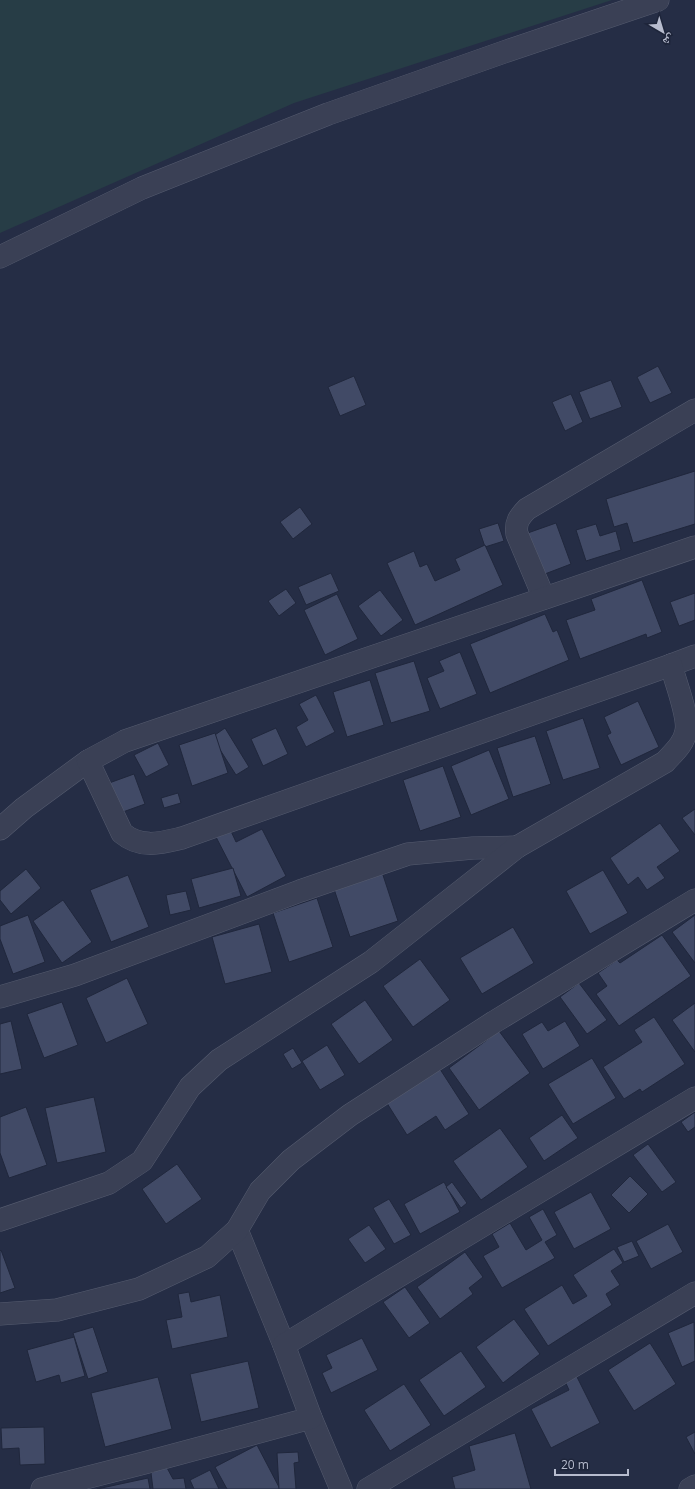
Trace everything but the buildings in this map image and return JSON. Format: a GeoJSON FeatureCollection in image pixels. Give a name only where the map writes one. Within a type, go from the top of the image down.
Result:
{"type":"FeatureCollection","features":[{"type":"Feature","properties":{"kind":"street"},"geometry":{"type":"LineString","coordinates":[[0,257],[142,188],[328,114],[658,0]]}},
{"type":"Feature","properties":{"kind":"street"},"geometry":{"type":"LineString","coordinates":[[544,598],[517,534],[516,527],[519,516],[527,509],[695,410]]}},
{"type":"Feature","properties":{"kind":"street"},"geometry":{"type":"LineString","coordinates":[[0,828],[24,808],[88,761],[125,741],[695,546]]}},
{"type":"Feature","properties":{"kind":"street"},"geometry":{"type":"LineString","coordinates":[[88,761],[122,833],[130,840],[146,844],[158,843],[182,838],[695,656]]}},
{"type":"Feature","properties":{"kind":"street"},"geometry":{"type":"LineString","coordinates":[[0,1220],[109,1183],[142,1161],[190,1087],[219,1060],[371,962],[517,847],[665,762],[679,748],[686,732],[686,719],[671,665]]}},
{"type":"Feature","properties":{"kind":"street"},"geometry":{"type":"LineString","coordinates":[[0,997],[75,975],[308,889],[408,854],[474,848],[517,847]]}},
{"type":"Feature","properties":{"kind":"street"},"geometry":{"type":"LineString","coordinates":[[0,1314],[57,1310],[139,1289],[207,1257],[237,1230],[260,1191],[291,1160],[350,1115],[494,1022],[695,900]]}},
{"type":"Feature","properties":{"kind":"street"},"geometry":{"type":"LineString","coordinates":[[284,1345],[695,1098]]}},
{"type":"Feature","properties":{"kind":"street"},"geometry":{"type":"LineString","coordinates":[[237,1230],[284,1345],[311,1418],[341,1489]]}},
{"type":"Feature","properties":{"kind":"street"},"geometry":{"type":"LineString","coordinates":[[368,1489],[695,1293]]}},
{"type":"Feature","properties":{"kind":"street"},"geometry":{"type":"LineString","coordinates":[[42,1489],[144,1464],[311,1418]]}},
{"type":"Feature","properties":{"kind":"street"},"geometry":{"type":"LineString","coordinates":[[690,1489],[695,1486]]}},
{"type":"Feature","properties":{"kind":"shaded area"},"geometry":{"type":"Polygon","coordinates":[[[0,0],[612,0],[294,103],[0,233],[0,0]]]}}]}
